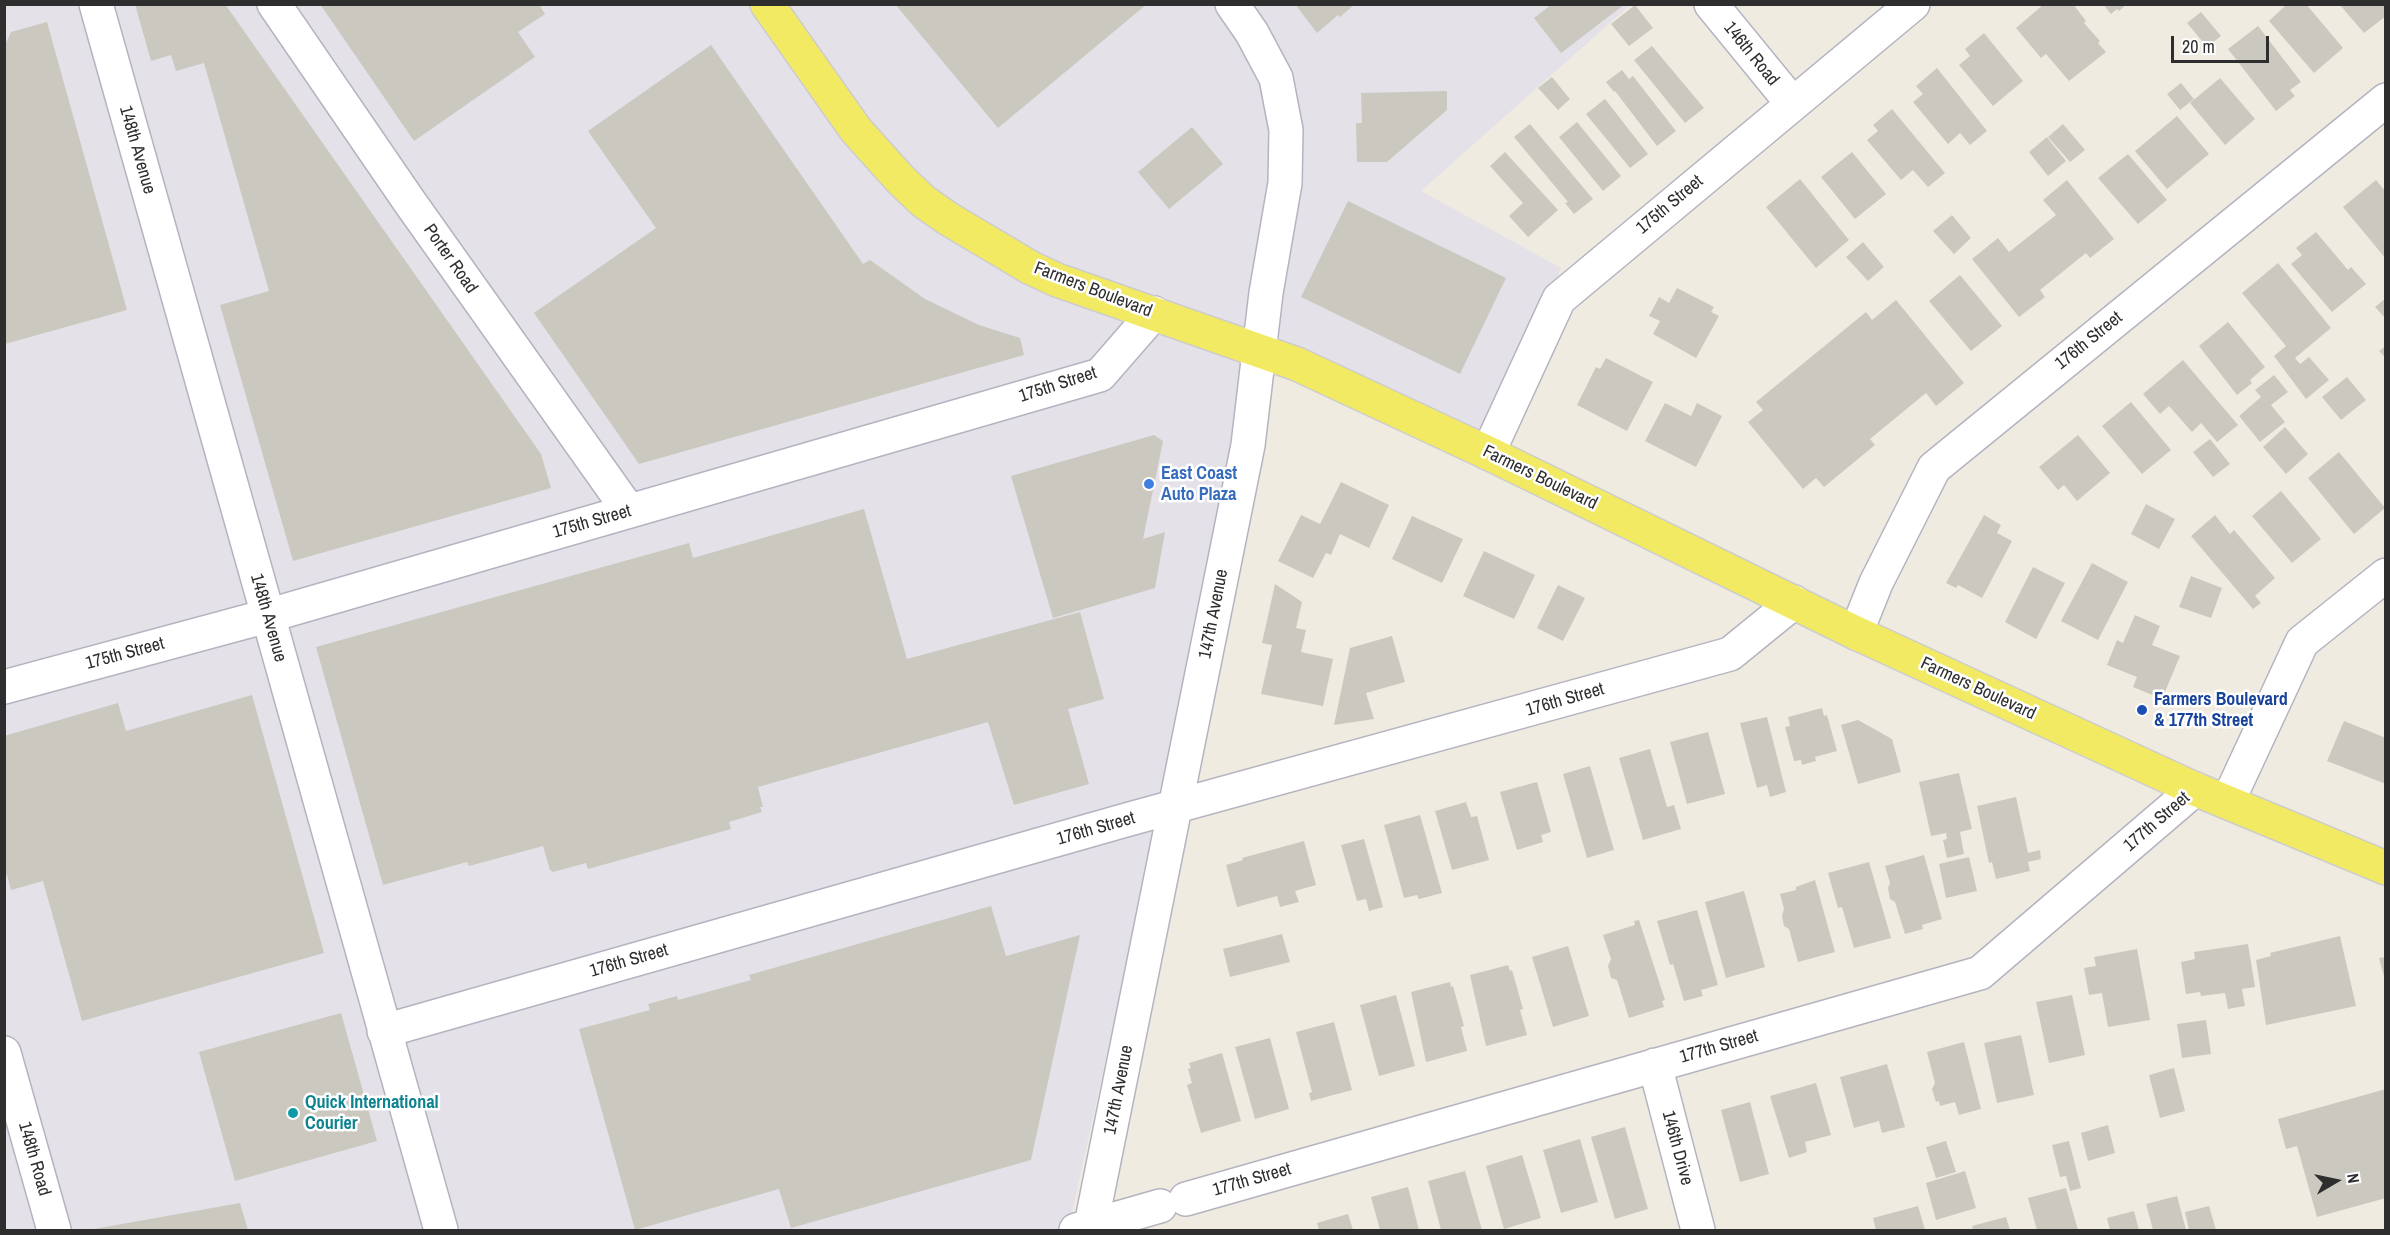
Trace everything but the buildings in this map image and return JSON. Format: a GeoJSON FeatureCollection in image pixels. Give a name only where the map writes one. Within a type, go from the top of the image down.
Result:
{"type":"FeatureCollection","features":[{"type":"Feature","properties":{"kind":"main road","name":"Farmers Boulevard"},"geometry":{"type":"LineString","coordinates":[[767,4],[856,130],[900,179],[923,201],[1031,268],[1057,280],[1297,364],[1488,453],[1857,633],[2195,789],[2385,868]]}},
{"type":"Feature","properties":{"kind":"street","name":"148th Avenue"},"geometry":{"type":"LineString","coordinates":[[96,4],[441,1230]]}},
{"type":"Feature","properties":{"kind":"street","name":"Porter Road"},"geometry":{"type":"LineString","coordinates":[[274,4],[409,201],[629,511]]}},
{"type":"Feature","properties":{"kind":"street","name":"147th Avenue"},"geometry":{"type":"LineString","coordinates":[[1086,1229],[1176,807],[1248,445],[1266,293],[1285,183],[1286,130],[1276,78],[1252,33],[1232,4]]}},
{"type":"Feature","properties":{"kind":"street","name":"146th Road"},"geometry":{"type":"LineString","coordinates":[[1711,4],[1792,103]]}},
{"type":"Feature","properties":{"kind":"street","name":"175th Street"},"geometry":{"type":"LineString","coordinates":[[1488,453],[1559,299],[1913,4]]}},
{"type":"Feature","properties":{"kind":"street","name":"176th Street"},"geometry":{"type":"LineString","coordinates":[[1857,633],[1876,584],[1934,468],[2385,100]]}},
{"type":"Feature","properties":{"kind":"street","name":"175th Street"},"geometry":{"type":"LineString","coordinates":[[4,687],[267,616],[1100,375],[1154,313]]}},
{"type":"Feature","properties":{"kind":"street"},"geometry":{"type":"LineString","coordinates":[[2228,801],[2302,642],[2385,575]]}},
{"type":"Feature","properties":{"kind":"street","name":"176th Street"},"geometry":{"type":"LineString","coordinates":[[384,1031],[1176,807],[1730,654],[1794,602]]}},
{"type":"Feature","properties":{"kind":"street","name":"177th Street"},"geometry":{"type":"LineString","coordinates":[[1086,1229],[1173,1202],[1980,973],[2195,789]]}},
{"type":"Feature","properties":{"kind":"street","name":"148th Road"},"geometry":{"type":"LineString","coordinates":[[4,1053],[54,1230]]}},
{"type":"Feature","properties":{"kind":"street","name":"146th Drive"},"geometry":{"type":"LineString","coordinates":[[1655,1065],[1698,1230]]}},
{"type":"Feature","properties":{"kind":"shaded area"},"geometry":{"type":"Polygon","coordinates":[[[5,5],[1630,5],[1421,191],[1561,268],[1479,456],[1250,355],[1146,877],[1068,1230],[5,1230],[5,5]]]}},
{"type":"Feature","properties":{"kind":"place","name":"East Coast Auto Plaza"},"geometry":{"type":"Point","coordinates":[1149,484]}},
{"type":"Feature","properties":{"kind":"place","name":"Farmers Boulevard & 177th Street"},"geometry":{"type":"Point","coordinates":[2142,710]}},
{"type":"Feature","properties":{"kind":"place","name":"Quick International Courier"},"geometry":{"type":"Point","coordinates":[293,1113]}}]}
